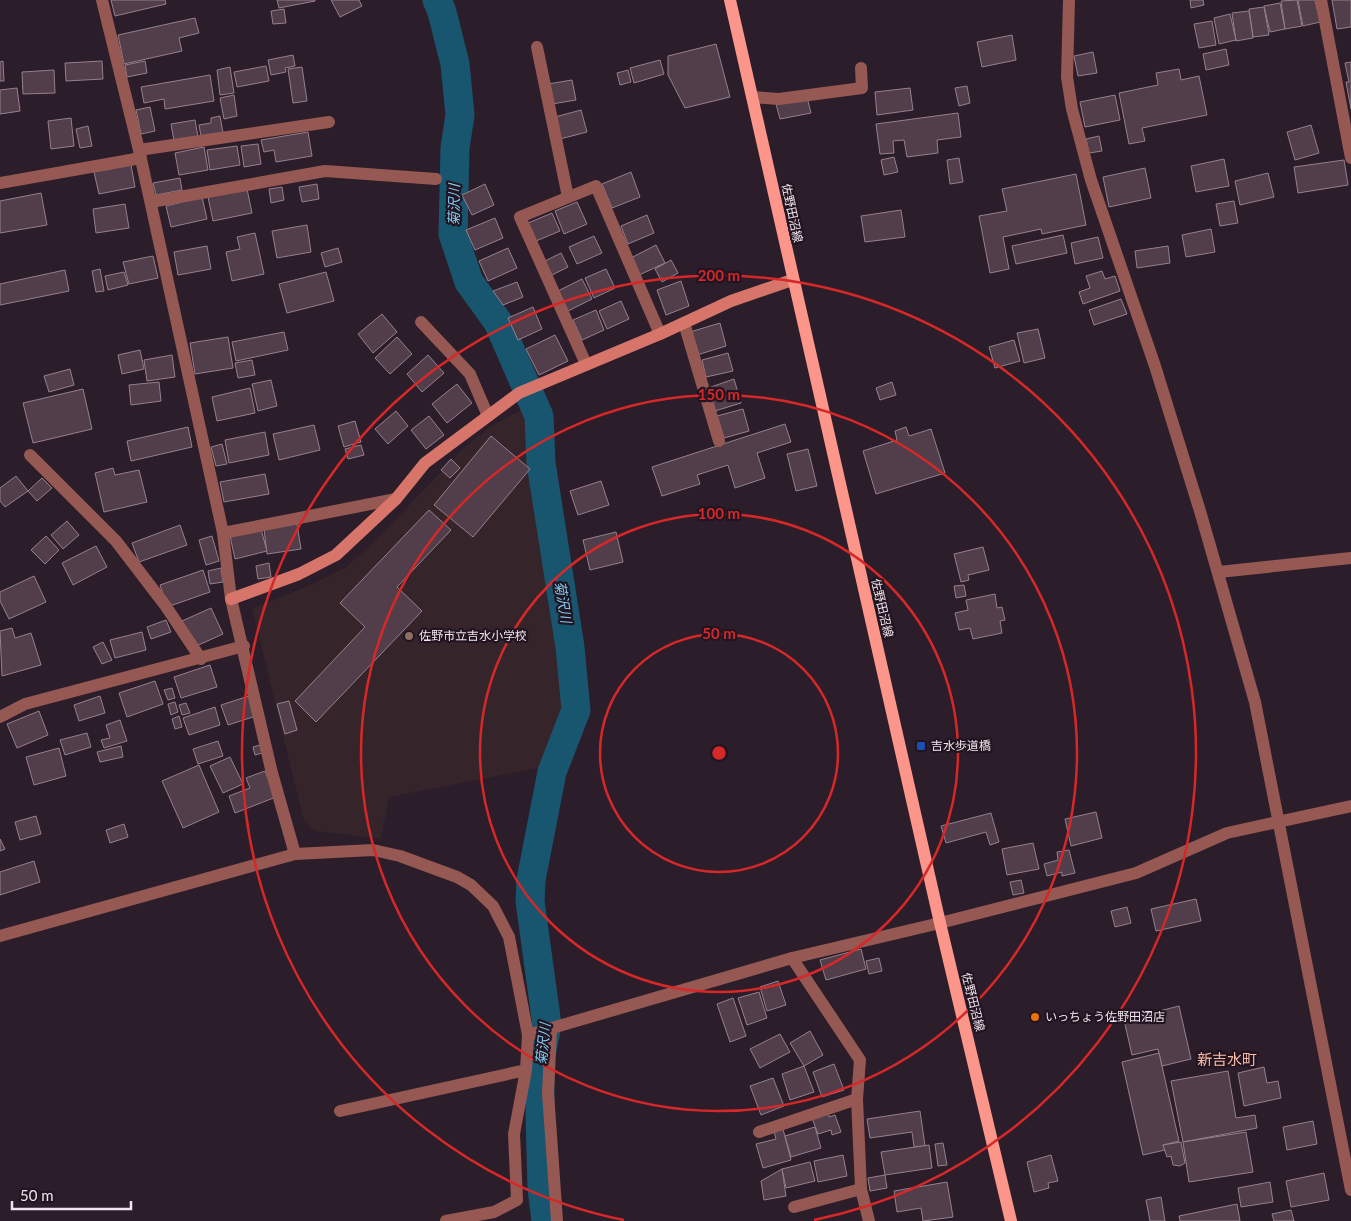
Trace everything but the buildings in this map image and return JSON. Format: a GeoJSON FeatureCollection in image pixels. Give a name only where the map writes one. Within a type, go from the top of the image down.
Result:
{"type":"FeatureCollection","features":[{"type":"Feature","properties":{"kind":"main road","name":"佐野田沼線"},"geometry":{"type":"LineString","coordinates":[[730,0],[792,280],[1010,1221]]}},
{"type":"Feature","properties":{"kind":"street"},"geometry":{"type":"LineString","coordinates":[[102,0],[151,202],[223,533],[231,600],[244,646],[272,773],[295,854]]}},
{"type":"Feature","properties":{"kind":"street"},"geometry":{"type":"LineString","coordinates":[[1069,0],[1067,76],[1072,109],[1091,180],[1154,366],[1219,572],[1255,702],[1348,1164],[1351,1190]]}},
{"type":"Feature","properties":{"kind":"street"},"geometry":{"type":"LineString","coordinates":[[1321,0],[1351,158]]}},
{"type":"Feature","properties":{"kind":"street"},"geometry":{"type":"LineString","coordinates":[[537,47],[568,197]]}},
{"type":"Feature","properties":{"kind":"street"},"geometry":{"type":"LineString","coordinates":[[752,96],[779,99],[862,88],[861,68]]}},
{"type":"Feature","properties":{"kind":"street"},"geometry":{"type":"LineString","coordinates":[[0,183],[140,154],[330,122]]}},
{"type":"Feature","properties":{"kind":"street"},"geometry":{"type":"LineString","coordinates":[[151,202],[325,171],[436,179]]}},
{"type":"Feature","properties":{"kind":"street"},"geometry":{"type":"LineString","coordinates":[[586,364],[520,216],[596,186],[660,334]]}},
{"type":"Feature","properties":{"kind":"street"},"geometry":{"type":"LineString","coordinates":[[231,600],[299,574],[336,555],[396,499],[425,463],[519,393],[660,334],[731,301],[792,280]]}},
{"type":"Feature","properties":{"kind":"street"},"geometry":{"type":"LineString","coordinates":[[421,322],[470,374],[488,416]]}},
{"type":"Feature","properties":{"kind":"street"},"geometry":{"type":"LineString","coordinates":[[684,323],[719,441]]}},
{"type":"Feature","properties":{"kind":"street"},"geometry":{"type":"LineString","coordinates":[[30,455],[116,541],[165,605],[201,659]]}},
{"type":"Feature","properties":{"kind":"street"},"geometry":{"type":"LineString","coordinates":[[223,533],[396,499]]}},
{"type":"Feature","properties":{"kind":"street"},"geometry":{"type":"LineString","coordinates":[[1219,572],[1351,558]]}},
{"type":"Feature","properties":{"kind":"street"},"geometry":{"type":"LineString","coordinates":[[0,717],[24,704],[106,681],[201,659],[244,646]]}},
{"type":"Feature","properties":{"kind":"street"},"geometry":{"type":"LineString","coordinates":[[528,1035],[792,958],[940,923],[1136,873],[1227,833],[1351,806]]}},
{"type":"Feature","properties":{"kind":"street"},"geometry":{"type":"LineString","coordinates":[[0,936],[295,854],[373,850],[400,856],[471,885],[493,906],[508,937],[528,1035],[526,1070],[514,1134],[517,1200],[494,1212],[446,1221]]}},
{"type":"Feature","properties":{"kind":"street"},"geometry":{"type":"LineString","coordinates":[[792,958],[860,1060],[857,1099],[861,1189],[869,1221]]}},
{"type":"Feature","properties":{"kind":"street"},"geometry":{"type":"LineString","coordinates":[[551,1028],[548,1093],[557,1221]]}},
{"type":"Feature","properties":{"kind":"street"},"geometry":{"type":"LineString","coordinates":[[340,1111],[526,1070]]}},
{"type":"Feature","properties":{"kind":"street"},"geometry":{"type":"LineString","coordinates":[[759,1132],[857,1099]]}},
{"type":"Feature","properties":{"kind":"street"},"geometry":{"type":"LineString","coordinates":[[794,1207],[861,1189]]}},
{"type":"Feature","properties":{"kind":"shaded area","name":"佐野市立吉水小学校"},"geometry":{"type":"Polygon","coordinates":[[[527,407],[563,664],[561,711],[544,767],[389,797],[381,839],[315,831],[304,821],[252,608],[311,585],[345,568],[373,543],[462,450],[491,426],[527,407]]]}},
{"type":"Feature","properties":{"kind":"waterway","name":"菊沢川"},"geometry":{"type":"LineString","coordinates":[[437,0],[442,12],[455,64],[460,115],[455,148],[453,234],[469,282],[498,322],[539,416],[541,463],[570,647],[576,710],[552,772],[531,880],[530,901],[547,1025],[540,1060],[542,1188],[546,1221]]}},
{"type":"Feature","properties":{"kind":"place","name":"佐野市立吉水小学校"},"geometry":{"type":"Point","coordinates":[409,636]}},
{"type":"Feature","properties":{"kind":"place","name":"吉水歩道橋"},"geometry":{"type":"Point","coordinates":[921,746]}},
{"type":"Feature","properties":{"kind":"place","name":"いっちょう佐野田沼店"},"geometry":{"type":"Point","coordinates":[1035,1017]}},
{"type":"Feature","properties":{"kind":"district","name":"新吉水町"},"geometry":{"type":"Point","coordinates":[1227,1060]}}]}
